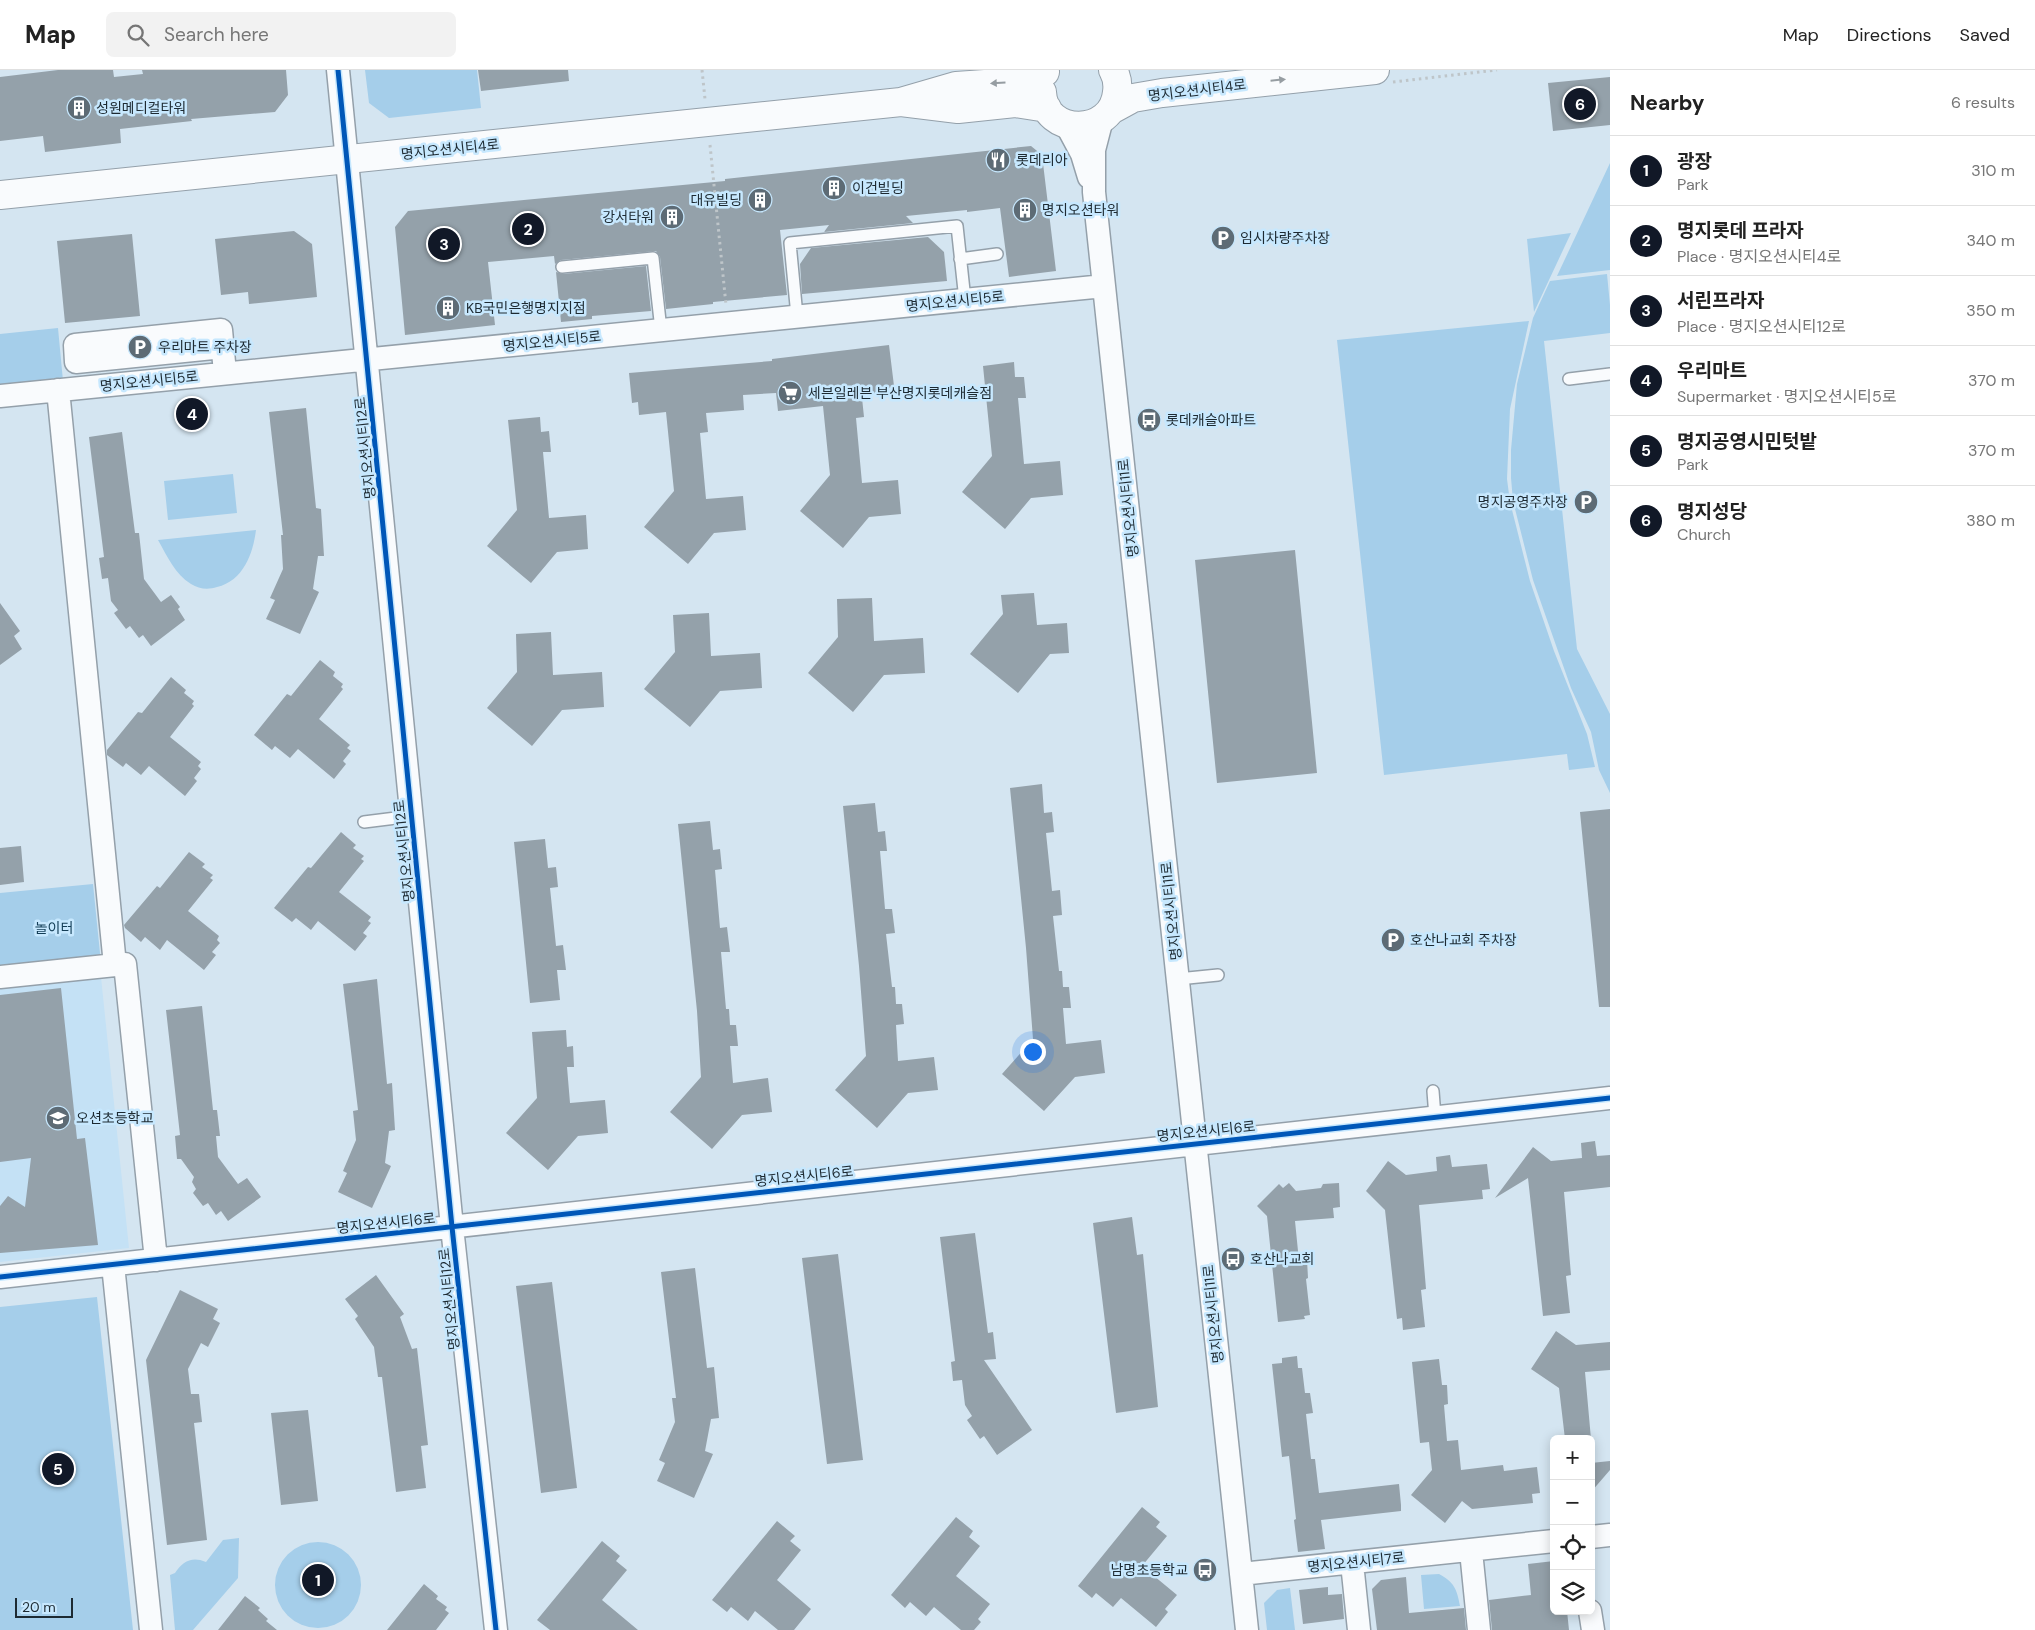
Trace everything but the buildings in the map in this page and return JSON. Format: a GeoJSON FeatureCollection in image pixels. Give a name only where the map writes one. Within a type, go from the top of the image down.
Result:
{"type":"FeatureCollection","features":[{"type":"Feature","properties":{"kind":"main road"},"geometry":{"type":"LineString","coordinates":[[1107,115],[1116,98],[1118,86],[1113,70]]}},
{"type":"Feature","properties":{"kind":"main road","name":"명지오션시티4로"},"geometry":{"type":"LineString","coordinates":[[0,196],[901,102],[958,109],[1015,103],[1056,116],[1078,127],[1091,125],[1133,98],[1162,93],[1375,70]]}},
{"type":"Feature","properties":{"kind":"main road"},"geometry":{"type":"LineString","coordinates":[[901,102],[956,86],[1013,82],[1046,71]]}},
{"type":"Feature","properties":{"kind":"main road"},"geometry":{"type":"LineString","coordinates":[[1046,71],[1042,84],[1042,96],[1056,116]]}},
{"type":"Feature","properties":{"kind":"street","name":"명지오션시티12로"},"geometry":{"type":"LineString","coordinates":[[338,70],[452,1227],[496,1630]]}},
{"type":"Feature","properties":{"kind":"street"},"geometry":{"type":"LineString","coordinates":[[1094,192],[1094,150],[1107,115]]}},
{"type":"Feature","properties":{"kind":"street"},"geometry":{"type":"LineString","coordinates":[[1056,116],[1082,154],[1094,192]]}},
{"type":"Feature","properties":{"kind":"street","name":"명지오션시티11로"},"geometry":{"type":"LineString","coordinates":[[1094,192],[1247,1630]]}},
{"type":"Feature","properties":{"kind":"street","name":"명지오션시티5로"},"geometry":{"type":"LineString","coordinates":[[0,396],[1104,286]]}},
{"type":"Feature","properties":{"kind":"street"},"geometry":{"type":"LineString","coordinates":[[223,347],[76,362],[74,345],[221,330],[223,347],[225,373]]}},
{"type":"Feature","properties":{"kind":"street"},"geometry":{"type":"LineString","coordinates":[[58,390],[115,965]]}},
{"type":"Feature","properties":{"kind":"street"},"geometry":{"type":"LineString","coordinates":[[0,977],[125,964],[156,1260]]}},
{"type":"Feature","properties":{"kind":"street","name":"명지오션시티6로"},"geometry":{"type":"LineString","coordinates":[[0,1277],[1610,1098]]}},
{"type":"Feature","properties":{"kind":"street"},"geometry":{"type":"LineString","coordinates":[[113,1265],[151,1630]]}},
{"type":"Feature","properties":{"kind":"street"},"geometry":{"type":"LineString","coordinates":[[1595,1537],[1610,1535]]}},
{"type":"Feature","properties":{"kind":"street","name":"명지오션시티7로"},"geometry":{"type":"LineString","coordinates":[[1241,1574],[1550,1542]]}},
{"type":"Feature","properties":{"kind":"street"},"geometry":{"type":"LineString","coordinates":[[1471,1551],[1480,1630]]}},
{"type":"Feature","properties":{"kind":"street"},"geometry":{"type":"LineString","coordinates":[[1352,1563],[1359,1630]]}},
{"type":"Feature","properties":{"kind":"street"},"geometry":{"type":"LineString","coordinates":[[1590,1615],[1592,1630]]}},
{"type":"Feature","properties":{"kind":"lane"},"geometry":{"type":"LineString","coordinates":[[797,316],[790,243],[957,226],[965,300]]}},
{"type":"Feature","properties":{"kind":"lane"},"geometry":{"type":"LineString","coordinates":[[960,259],[997,254]]}},
{"type":"Feature","properties":{"kind":"lane"},"geometry":{"type":"LineString","coordinates":[[562,267],[653,258],[661,330]]}},
{"type":"Feature","properties":{"kind":"lane"},"geometry":{"type":"LineString","coordinates":[[1569,379],[1610,374]]}},
{"type":"Feature","properties":{"kind":"lane"},"geometry":{"type":"LineString","coordinates":[[364,822],[412,816]]}},
{"type":"Feature","properties":{"kind":"lane"},"geometry":{"type":"LineString","coordinates":[[1178,980],[1218,975]]}},
{"type":"Feature","properties":{"kind":"lane"},"geometry":{"type":"LineString","coordinates":[[1433,1092],[1435,1117]]}},
{"type":"Feature","properties":{"kind":"path"},"geometry":{"type":"LineString","coordinates":[[702,70],[728,323]]}},
{"type":"Feature","properties":{"kind":"shaded area","name":"오션초등학교"},"geometry":{"type":"Polygon","coordinates":[[[101,977],[129,1248],[0,1262],[0,988],[101,977]]]}},
{"type":"Feature","properties":{"kind":"green space"},"geometry":{"type":"Polygon","coordinates":[[[365,70],[477,70],[481,108],[389,118],[369,103],[365,70]]]}},
{"type":"Feature","properties":{"kind":"green space"},"geometry":{"type":"Polygon","coordinates":[[[1610,163],[1610,270],[1557,276],[1610,163]]]}},
{"type":"Feature","properties":{"kind":"green space"},"geometry":{"type":"Polygon","coordinates":[[[1571,233],[1534,312],[1527,239],[1571,233]]]}},
{"type":"Feature","properties":{"kind":"green space"},"geometry":{"type":"Polygon","coordinates":[[[1607,274],[1610,333],[1544,341],[1577,649],[1610,714],[1610,793],[1599,770],[1591,732],[1571,688],[1533,580],[1513,501],[1511,478],[1511,450],[1517,384],[1533,318],[1550,281],[1607,274]]]}},
{"type":"Feature","properties":{"kind":"green space"},"geometry":{"type":"Polygon","coordinates":[[[1529,321],[1510,409],[1507,479],[1510,502],[1530,581],[1554,651],[1587,734],[1595,767],[1569,770],[1567,754],[1384,775],[1337,340],[1529,321]]]}},
{"type":"Feature","properties":{"kind":"green space"},"geometry":{"type":"Polygon","coordinates":[[[58,328],[63,381],[0,387],[0,334],[58,328]]]}},
{"type":"Feature","properties":{"kind":"green space"},"geometry":{"type":"Polygon","coordinates":[[[233,474],[237,513],[168,520],[164,481],[233,474]]]}},
{"type":"Feature","properties":{"kind":"green space"},"geometry":{"type":"Polygon","coordinates":[[[256,530],[249,557],[240,573],[226,584],[210,588],[197,587],[185,580],[172,564],[158,540],[256,530]]]}},
{"type":"Feature","properties":{"kind":"green space","name":"놀이터"},"geometry":{"type":"Polygon","coordinates":[[[93,884],[101,963],[0,973],[0,893],[93,884]]]}},
{"type":"Feature","properties":{"kind":"green space"},"geometry":{"type":"Polygon","coordinates":[[[97,1297],[133,1630],[0,1630],[0,1307],[97,1297]]]}},
{"type":"Feature","properties":{"kind":"green space"},"geometry":{"type":"Polygon","coordinates":[[[239,1538],[238,1578],[193,1630],[175,1630],[170,1575],[188,1561],[201,1560],[206,1562],[223,1540],[239,1538]]]}},
{"type":"Feature","properties":{"kind":"green space"},"geometry":{"type":"Polygon","coordinates":[[[318,1542],[342,1549],[354,1561],[361,1585],[354,1609],[342,1621],[318,1628],[294,1621],[282,1609],[275,1585],[282,1561],[294,1549],[318,1542]]]}},
{"type":"Feature","properties":{"kind":"green space"},"geometry":{"type":"Polygon","coordinates":[[[1439,1574],[1454,1587],[1460,1606],[1424,1609],[1421,1575],[1439,1574]]]}},
{"type":"Feature","properties":{"kind":"green space"},"geometry":{"type":"Polygon","coordinates":[[[1290,1588],[1295,1630],[1267,1630],[1264,1603],[1277,1590],[1290,1588]]]}},
{"type":"Feature","properties":{"kind":"cycle path"},"geometry":{"type":"LineString","coordinates":[[338,70],[452,1227],[496,1630]]}},
{"type":"Feature","properties":{"kind":"cycle path"},"geometry":{"type":"LineString","coordinates":[[0,1277],[1610,1098]]}},
{"type":"Feature","properties":{"kind":"place","name":"명지성당"},"geometry":{"type":"Point","coordinates":[1580,104]}},
{"type":"Feature","properties":{"kind":"place","name":"성원메디컬타워"},"geometry":{"type":"Point","coordinates":[79,108]}},
{"type":"Feature","properties":{"kind":"place","name":"롯데리아"},"geometry":{"type":"Point","coordinates":[998,160]}},
{"type":"Feature","properties":{"kind":"place","name":"이건빌딩"},"geometry":{"type":"Point","coordinates":[834,188]}},
{"type":"Feature","properties":{"kind":"place","name":"대유빌딩"},"geometry":{"type":"Point","coordinates":[760,200]}},
{"type":"Feature","properties":{"kind":"place","name":"명지오션타워"},"geometry":{"type":"Point","coordinates":[1025,210]}},
{"type":"Feature","properties":{"kind":"place","name":"강서타워"},"geometry":{"type":"Point","coordinates":[672,217]}},
{"type":"Feature","properties":{"kind":"place","name":"명지롯데 프라자"},"geometry":{"type":"Point","coordinates":[528,229]}},
{"type":"Feature","properties":{"kind":"place","name":"임시차량주차장"},"geometry":{"type":"Point","coordinates":[1223,238]}},
{"type":"Feature","properties":{"kind":"place","name":"서린프라자"},"geometry":{"type":"Point","coordinates":[444,244]}},
{"type":"Feature","properties":{"kind":"place","name":"KB국민은행명지지점"},"geometry":{"type":"Point","coordinates":[448,308]}},
{"type":"Feature","properties":{"kind":"place","name":"우리마트 주차장"},"geometry":{"type":"Point","coordinates":[140,347]}},
{"type":"Feature","properties":{"kind":"place","name":"세븐일레븐 부산명지롯데캐슬점"},"geometry":{"type":"Point","coordinates":[790,393]}},
{"type":"Feature","properties":{"kind":"place","name":"우리마트"},"geometry":{"type":"Point","coordinates":[192,414]}},
{"type":"Feature","properties":{"kind":"place","name":"롯데캐슬아파트"},"geometry":{"type":"Point","coordinates":[1149,420]}},
{"type":"Feature","properties":{"kind":"place","name":"명지공영주차장"},"geometry":{"type":"Point","coordinates":[1586,502]}},
{"type":"Feature","properties":{"kind":"place","name":"호산나교회 주차장"},"geometry":{"type":"Point","coordinates":[1393,940]}},
{"type":"Feature","properties":{"kind":"place","name":"오션초등학교"},"geometry":{"type":"Point","coordinates":[58,1118]}},
{"type":"Feature","properties":{"kind":"place","name":"호산나교회"},"geometry":{"type":"Point","coordinates":[1233,1259]}},
{"type":"Feature","properties":{"kind":"place","name":"명지공영시민텃밭"},"geometry":{"type":"Point","coordinates":[58,1469]}},
{"type":"Feature","properties":{"kind":"place","name":"남명초등학교"},"geometry":{"type":"Point","coordinates":[1205,1570]}},
{"type":"Feature","properties":{"kind":"place","name":"광장"},"geometry":{"type":"Point","coordinates":[318,1580]}}]}
